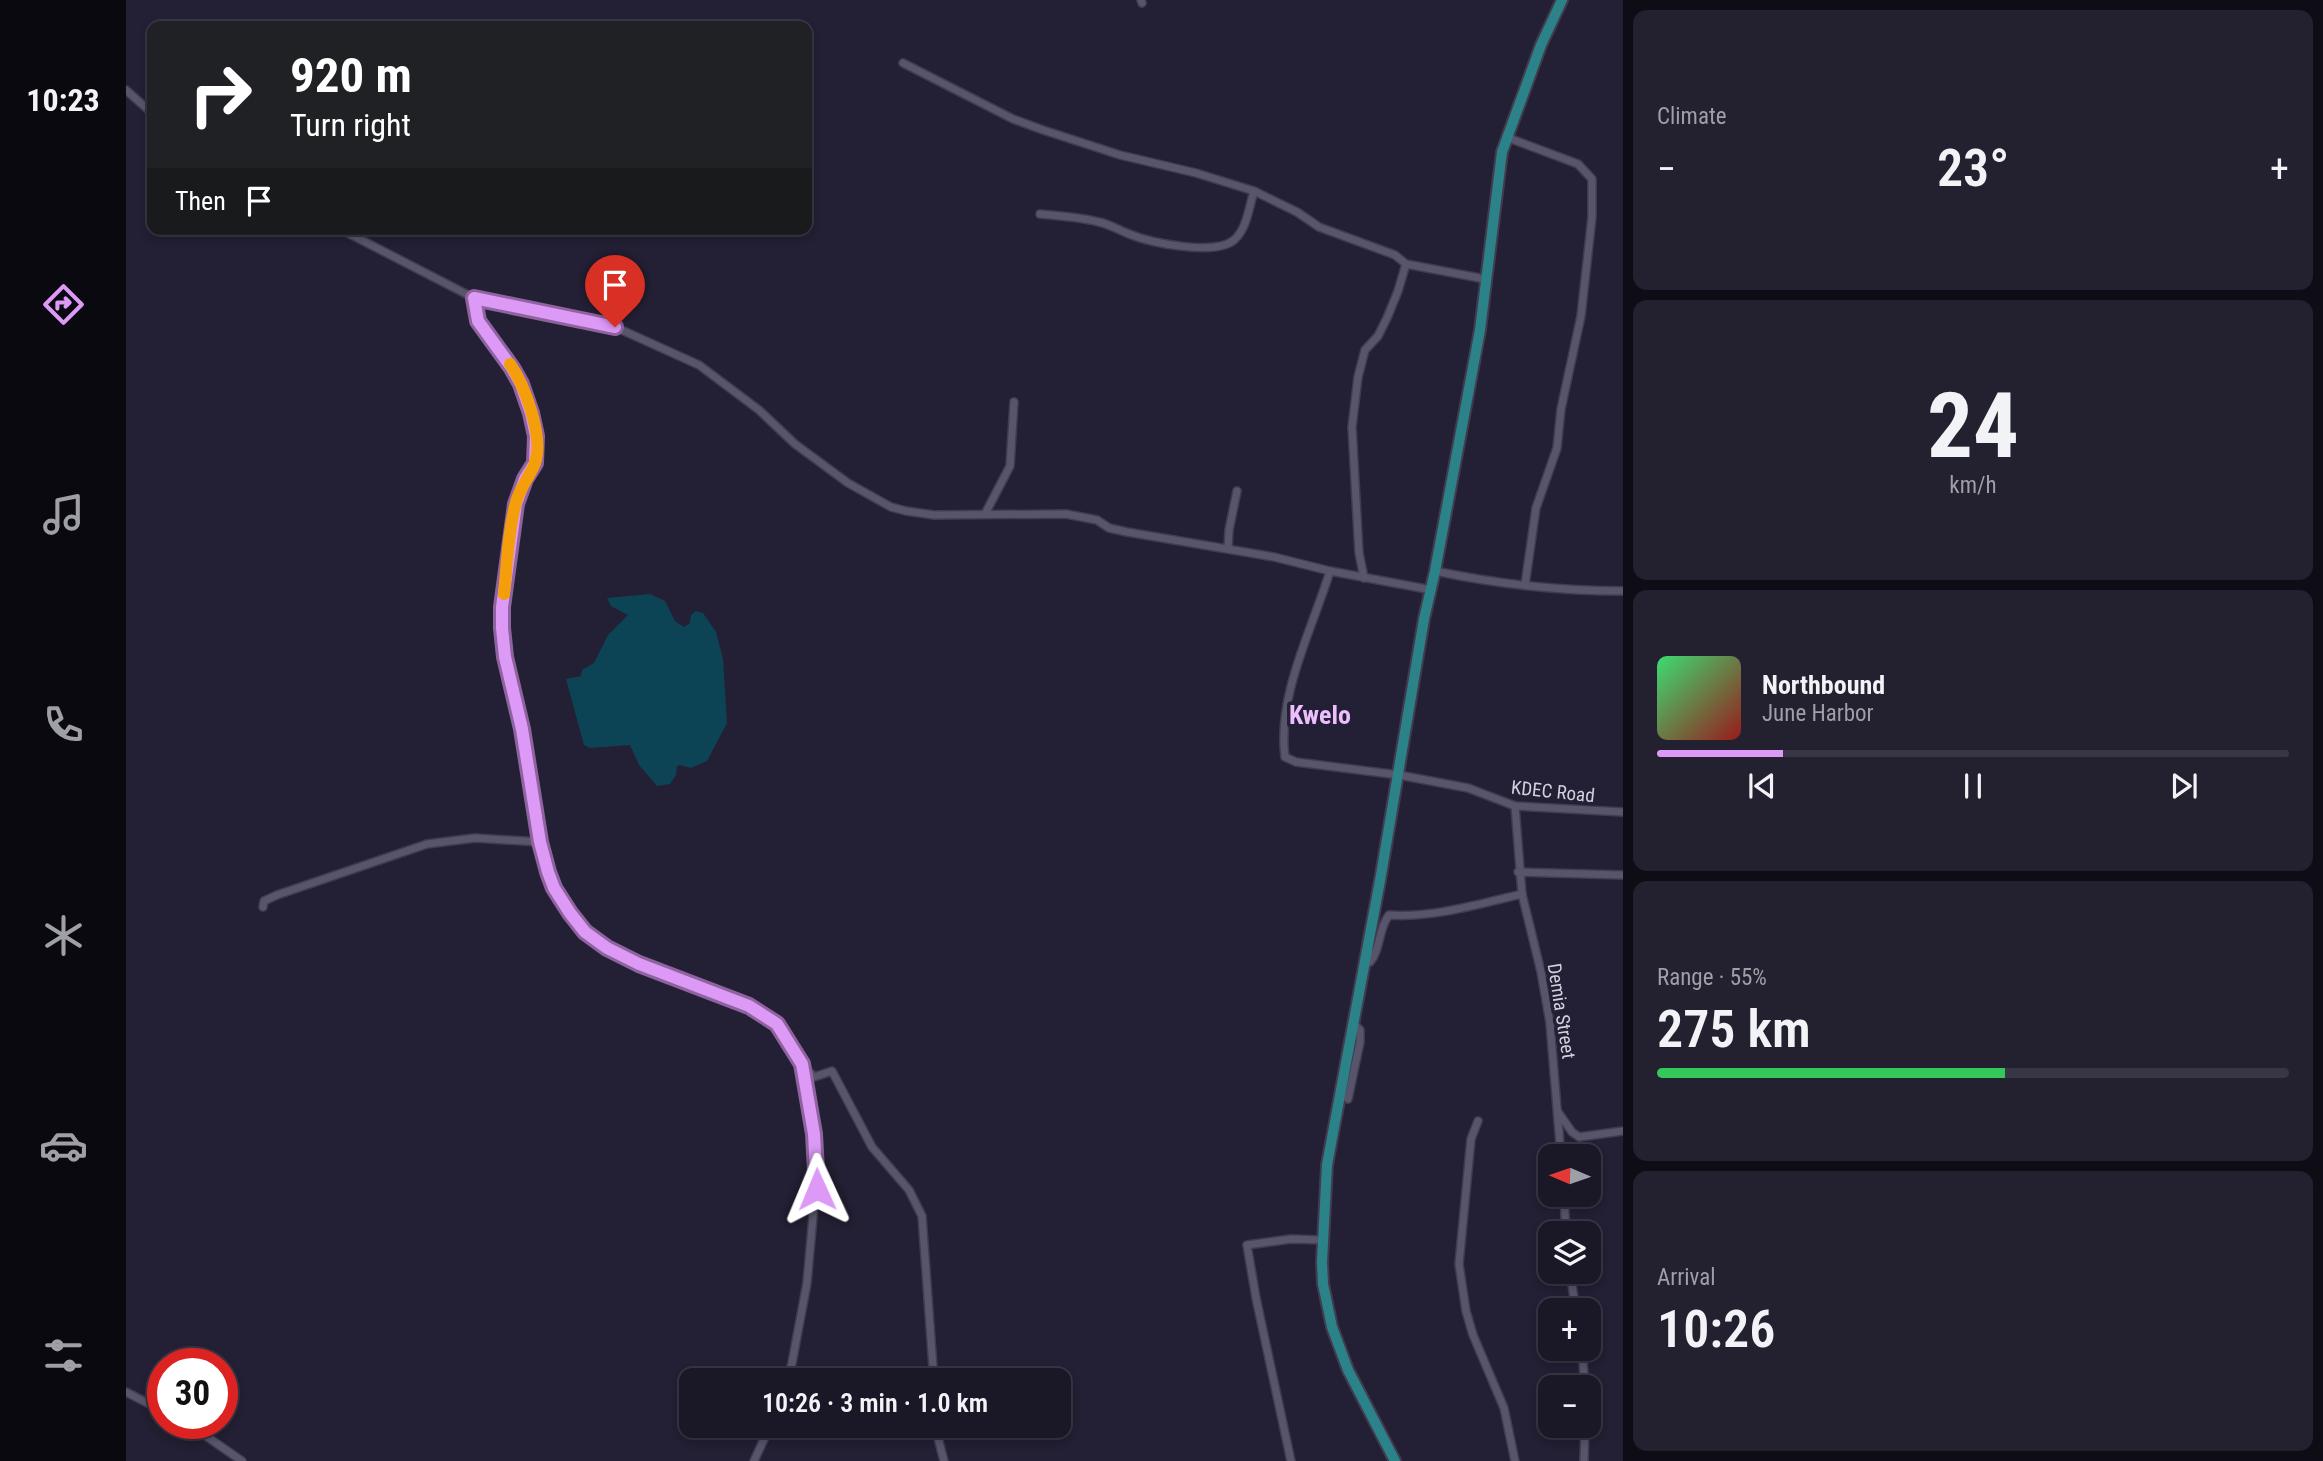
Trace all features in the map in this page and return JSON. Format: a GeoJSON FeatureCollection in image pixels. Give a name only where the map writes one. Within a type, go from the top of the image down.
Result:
{"type":"FeatureCollection","features":[{"type":"Feature","properties":{"kind":"main road"},"geometry":{"type":"LineString","coordinates":[[1395,1461],[1348,1370],[1332,1327],[1323,1284],[1322,1240],[1331,1133],[1480,330],[1502,152],[1541,45],[1562,0]]}},
{"type":"Feature","properties":{"kind":"street"},"geometry":{"type":"LineString","coordinates":[[902,63],[1043,130],[1120,155],[1196,173],[1254,191],[1297,212],[1319,227],[1395,255],[1405,264],[1486,279]]}},
{"type":"Feature","properties":{"kind":"street"},"geometry":{"type":"LineString","coordinates":[[126,90],[147,109]]}},
{"type":"Feature","properties":{"kind":"street"},"geometry":{"type":"LineString","coordinates":[[1506,137],[1578,164],[1592,179],[1592,218],[1581,316],[1561,409],[1557,448],[1536,508],[1525,585]]}},
{"type":"Feature","properties":{"kind":"street"},"geometry":{"type":"LineString","coordinates":[[1040,214],[1098,221],[1130,235],[1170,243],[1223,247],[1234,240],[1244,227],[1254,191]]}},
{"type":"Feature","properties":{"kind":"street"},"geometry":{"type":"LineString","coordinates":[[352,235],[474,298],[615,327],[690,360],[760,411],[795,444],[848,483],[906,512],[934,515],[1066,513],[1097,520],[1110,528],[1127,532],[1274,556],[1330,571],[1432,590]]}},
{"type":"Feature","properties":{"kind":"street"},"geometry":{"type":"LineString","coordinates":[[1364,578],[1359,553],[1352,427],[1358,377],[1365,350],[1378,336],[1387,318],[1405,264]]}},
{"type":"Feature","properties":{"kind":"street"},"geometry":{"type":"LineString","coordinates":[[474,298],[478,321],[521,384],[536,436],[535,463],[525,479],[516,504],[502,607],[502,628],[505,657],[522,729],[540,842],[554,888],[585,932],[607,948],[639,964],[749,1006],[771,1018],[814,1077],[832,1071],[872,1147],[909,1190],[922,1216],[933,1368]]}},
{"type":"Feature","properties":{"kind":"street"},"geometry":{"type":"LineString","coordinates":[[985,514],[1010,466],[1014,402]]}},
{"type":"Feature","properties":{"kind":"street"},"geometry":{"type":"LineString","coordinates":[[1228,549],[1237,491]]}},
{"type":"Feature","properties":{"kind":"street","name":"KDEC Road"},"geometry":{"type":"LineString","coordinates":[[1330,571],[1317,614],[1292,678],[1282,738],[1285,757],[1296,762],[1399,775],[1468,788],[1515,806],[1623,812]]}},
{"type":"Feature","properties":{"kind":"street"},"geometry":{"type":"LineString","coordinates":[[1435,571],[1487,582],[1623,592]]}},
{"type":"Feature","properties":{"kind":"street","name":"Demia Street"},"geometry":{"type":"LineString","coordinates":[[1515,806],[1518,872],[1550,1023],[1560,1144]]}},
{"type":"Feature","properties":{"kind":"street"},"geometry":{"type":"LineString","coordinates":[[262,907],[264,901],[278,895],[428,844],[475,838],[540,842]]}},
{"type":"Feature","properties":{"kind":"street"},"geometry":{"type":"LineString","coordinates":[[1518,872],[1623,875]]}},
{"type":"Feature","properties":{"kind":"street"},"geometry":{"type":"LineString","coordinates":[[1364,962],[1370,962],[1375,956],[1381,926],[1389,915],[1411,916],[1468,907],[1522,894]]}},
{"type":"Feature","properties":{"kind":"street"},"geometry":{"type":"LineString","coordinates":[[1348,1099],[1360,1042],[1360,1030],[1353,1023]]}},
{"type":"Feature","properties":{"kind":"street"},"geometry":{"type":"LineString","coordinates":[[791,1368],[807,1283],[817,1184],[813,1124],[802,1064]]}},
{"type":"Feature","properties":{"kind":"street"},"geometry":{"type":"LineString","coordinates":[[1558,1112],[1572,1132],[1579,1137],[1623,1131]]}},
{"type":"Feature","properties":{"kind":"street"},"geometry":{"type":"LineString","coordinates":[[1478,1121],[1471,1139],[1468,1159],[1460,1272],[1466,1311],[1504,1408],[1515,1461]]}},
{"type":"Feature","properties":{"kind":"street"},"geometry":{"type":"LineString","coordinates":[[1291,1461],[1247,1245],[1291,1238],[1322,1240]]}},
{"type":"Feature","properties":{"kind":"street"},"geometry":{"type":"LineString","coordinates":[[126,1392],[147,1403]]}},
{"type":"Feature","properties":{"kind":"street"},"geometry":{"type":"LineString","coordinates":[[754,1461],[765,1438]]}},
{"type":"Feature","properties":{"kind":"street"},"geometry":{"type":"LineString","coordinates":[[938,1438],[944,1461]]}},
{"type":"Feature","properties":{"kind":"street"},"geometry":{"type":"LineString","coordinates":[[1584,1438],[1584,1461]]}},
{"type":"Feature","properties":{"kind":"street"},"geometry":{"type":"LineString","coordinates":[[210,1439],[242,1461]]}},
{"type":"Feature","properties":{"kind":"water"},"geometry":{"type":"Polygon","coordinates":[[[650,594],[665,601],[675,621],[684,627],[690,623],[691,615],[696,611],[703,613],[716,632],[723,659],[727,723],[707,761],[691,768],[677,766],[676,775],[670,784],[657,786],[639,765],[630,745],[590,748],[584,745],[566,679],[581,676],[582,670],[594,663],[608,635],[628,615],[611,606],[607,598],[650,594]]]}},
{"type":"Feature","properties":{"kind":"slow traffic"},"geometry":{"type":"LineString","coordinates":[[504,594],[516,504],[525,479],[535,463],[537,452],[531,413],[521,384],[510,364]]}},
{"type":"Feature","properties":{"kind":"district","name":"Kwelo"},"geometry":{"type":"Point","coordinates":[1320,715]}},
{"type":"Feature","properties":{"kind":"route"},"geometry":{"type":"LineString","coordinates":[[615,327],[474,298],[478,321],[521,384],[536,436],[535,463],[525,479],[516,504],[502,607],[502,628],[505,657],[522,729],[540,842],[554,888],[585,932],[607,948],[639,964],[749,1006],[777,1024],[802,1064],[814,1134],[817,1189]]}}]}
